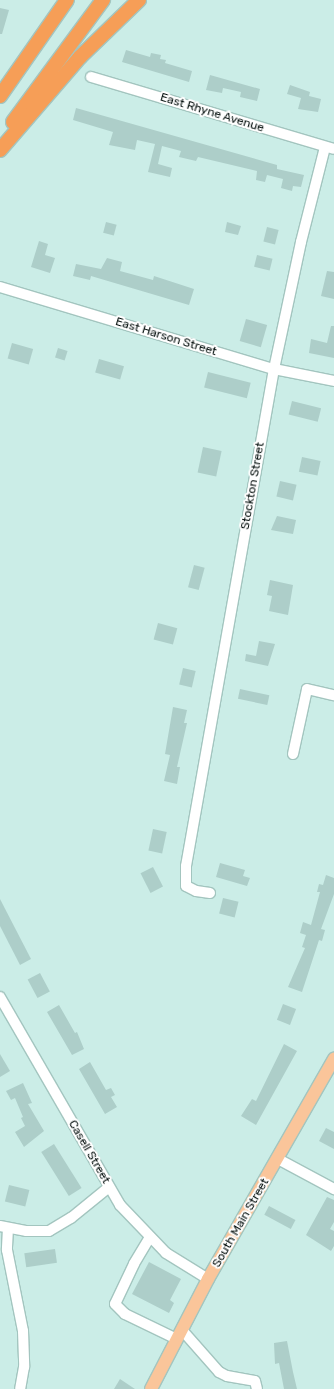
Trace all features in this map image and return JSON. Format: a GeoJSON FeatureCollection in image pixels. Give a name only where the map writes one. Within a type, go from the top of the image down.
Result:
{"type":"FeatureCollection","features":[{"type":"Feature","properties":{"kind":"highway"},"geometry":{"type":"LineString","coordinates":[[0,94],[55,0]]}},
{"type":"Feature","properties":{"kind":"highway"},"geometry":{"type":"LineString","coordinates":[[0,94],[67,0]]}},
{"type":"Feature","properties":{"kind":"highway"},"geometry":{"type":"LineString","coordinates":[[0,140],[103,0]]}},
{"type":"Feature","properties":{"kind":"highway"},"geometry":{"type":"LineString","coordinates":[[0,150],[80,57],[139,0]]}},
{"type":"Feature","properties":{"kind":"main road","name":"South Main Street"},"geometry":{"type":"LineString","coordinates":[[151,1389],[208,1279],[334,1060]]}},
{"type":"Feature","properties":{"kind":"street","name":"East Rhyne Avenue"},"geometry":{"type":"LineString","coordinates":[[91,77],[329,148]]}},
{"type":"Feature","properties":{"kind":"street","name":"Stockton Street"},"geometry":{"type":"LineString","coordinates":[[210,894],[196,891],[186,886],[184,879],[274,369],[300,242],[329,148]]}},
{"type":"Feature","properties":{"kind":"street","name":"East Harson Street"},"geometry":{"type":"LineString","coordinates":[[0,287],[274,369],[334,381]]}},
{"type":"Feature","properties":{"kind":"street"},"geometry":{"type":"LineString","coordinates":[[293,754],[307,689],[334,695]]}},
{"type":"Feature","properties":{"kind":"street","name":"Casell Street"},"geometry":{"type":"LineString","coordinates":[[0,997],[120,1205],[166,1253],[208,1279]]}},
{"type":"Feature","properties":{"kind":"street"},"geometry":{"type":"LineString","coordinates":[[278,1159],[334,1189]]}},
{"type":"Feature","properties":{"kind":"street"},"geometry":{"type":"LineString","coordinates":[[20,1389],[24,1367],[23,1331],[4,1227],[48,1231],[71,1218],[109,1187]]}},
{"type":"Feature","properties":{"kind":"street"},"geometry":{"type":"LineString","coordinates":[[150,1237],[134,1264],[115,1304],[125,1314],[179,1334],[219,1372],[256,1385]]}},
{"type":"Feature","properties":{"kind":"building"},"geometry":{"type":"Polygon","coordinates":[[[0,8],[9,10],[2,34],[0,34],[0,8]]]}},
{"type":"Feature","properties":{"kind":"building"},"geometry":{"type":"Polygon","coordinates":[[[126,50],[150,57],[151,53],[161,55],[160,59],[166,60],[165,63],[192,71],[189,82],[122,62],[126,50]]]}},
{"type":"Feature","properties":{"kind":"building"},"geometry":{"type":"Polygon","coordinates":[[[210,75],[260,89],[257,101],[240,97],[241,92],[223,88],[222,93],[206,90],[210,75]]]}},
{"type":"Feature","properties":{"kind":"building"},"geometry":{"type":"Polygon","coordinates":[[[290,85],[310,92],[309,96],[321,99],[318,112],[298,109],[301,98],[287,94],[290,85]]]}},
{"type":"Feature","properties":{"kind":"building"},"geometry":{"type":"Polygon","coordinates":[[[76,108],[277,165],[277,169],[304,175],[301,187],[293,186],[292,191],[281,188],[283,179],[267,175],[265,182],[256,180],[257,171],[198,157],[196,161],[179,157],[181,151],[162,146],[158,164],[172,168],[170,177],[148,172],[155,144],[137,140],[135,150],[109,145],[113,132],[73,120],[76,108]]]}},
{"type":"Feature","properties":{"kind":"building"},"geometry":{"type":"Polygon","coordinates":[[[106,222],[117,225],[114,235],[103,233],[106,222]]]}},
{"type":"Feature","properties":{"kind":"building"},"geometry":{"type":"Polygon","coordinates":[[[227,222],[241,226],[238,235],[225,232],[227,222]]]}},
{"type":"Feature","properties":{"kind":"building"},"geometry":{"type":"Polygon","coordinates":[[[267,227],[279,230],[275,244],[263,242],[267,227]]]}},
{"type":"Feature","properties":{"kind":"building"},"geometry":{"type":"Polygon","coordinates":[[[39,241],[48,244],[45,255],[55,258],[50,273],[31,267],[39,241]]]}},
{"type":"Feature","properties":{"kind":"building"},"geometry":{"type":"Polygon","coordinates":[[[257,255],[273,259],[270,271],[254,267],[257,255]]]}},
{"type":"Feature","properties":{"kind":"building"},"geometry":{"type":"Polygon","coordinates":[[[107,258],[122,262],[120,271],[153,280],[154,276],[194,289],[189,305],[91,276],[90,280],[73,276],[76,264],[101,269],[107,258]]]}},
{"type":"Feature","properties":{"kind":"building"},"geometry":{"type":"Polygon","coordinates":[[[327,271],[334,272],[334,299],[321,296],[327,271]]]}},
{"type":"Feature","properties":{"kind":"building"},"geometry":{"type":"Polygon","coordinates":[[[246,319],[267,325],[261,347],[240,341],[246,319]]]}},
{"type":"Feature","properties":{"kind":"building"},"geometry":{"type":"Polygon","coordinates":[[[331,326],[334,326],[334,358],[309,353],[311,339],[327,343],[331,326]]]}},
{"type":"Feature","properties":{"kind":"building"},"geometry":{"type":"Polygon","coordinates":[[[12,343],[33,349],[29,364],[8,358],[12,343]]]}},
{"type":"Feature","properties":{"kind":"building"},"geometry":{"type":"Polygon","coordinates":[[[58,348],[68,351],[65,360],[55,358],[58,348]]]}},
{"type":"Feature","properties":{"kind":"building"},"geometry":{"type":"Polygon","coordinates":[[[99,359],[124,366],[120,380],[95,372],[99,359]]]}},
{"type":"Feature","properties":{"kind":"building"},"geometry":{"type":"Polygon","coordinates":[[[208,372],[251,383],[247,398],[204,388],[208,372]]]}},
{"type":"Feature","properties":{"kind":"building"},"geometry":{"type":"Polygon","coordinates":[[[292,401],[321,408],[318,422],[289,415],[292,401]]]}},
{"type":"Feature","properties":{"kind":"building"},"geometry":{"type":"Polygon","coordinates":[[[203,447],[222,451],[216,476],[198,472],[203,447]]]}},
{"type":"Feature","properties":{"kind":"building"},"geometry":{"type":"Polygon","coordinates":[[[302,457],[321,461],[317,476],[299,472],[302,457]]]}},
{"type":"Feature","properties":{"kind":"building"},"geometry":{"type":"Polygon","coordinates":[[[280,481],[297,485],[293,500],[276,497],[280,481]]]}},
{"type":"Feature","properties":{"kind":"building"},"geometry":{"type":"Polygon","coordinates":[[[277,516],[296,520],[293,534],[271,530],[277,516]]]}},
{"type":"Feature","properties":{"kind":"building"},"geometry":{"type":"Polygon","coordinates":[[[194,565],[205,568],[199,590],[188,587],[194,565]]]}},
{"type":"Feature","properties":{"kind":"building"},"geometry":{"type":"Polygon","coordinates":[[[270,580],[293,585],[288,615],[269,611],[272,596],[267,595],[270,580]]]}},
{"type":"Feature","properties":{"kind":"building"},"geometry":{"type":"Polygon","coordinates":[[[158,623],[177,628],[173,645],[154,639],[158,623]]]}},
{"type":"Feature","properties":{"kind":"building"},"geometry":{"type":"Polygon","coordinates":[[[259,641],[275,644],[268,666],[245,661],[246,654],[256,656],[259,641]]]}},
{"type":"Feature","properties":{"kind":"building"},"geometry":{"type":"Polygon","coordinates":[[[183,668],[196,671],[192,687],[179,685],[183,668]]]}},
{"type":"Feature","properties":{"kind":"building"},"geometry":{"type":"Polygon","coordinates":[[[240,689],[269,695],[267,705],[238,699],[240,689]]]}},
{"type":"Feature","properties":{"kind":"building"},"geometry":{"type":"Polygon","coordinates":[[[173,707],[187,710],[184,723],[187,723],[177,767],[180,767],[177,784],[164,781],[170,755],[165,754],[173,707]]]}},
{"type":"Feature","properties":{"kind":"building"},"geometry":{"type":"Polygon","coordinates":[[[153,829],[167,832],[162,853],[148,851],[153,829]]]}},
{"type":"Feature","properties":{"kind":"building"},"geometry":{"type":"Polygon","coordinates":[[[220,863],[245,870],[243,876],[250,878],[247,886],[216,877],[220,863]]]}},
{"type":"Feature","properties":{"kind":"building"},"geometry":{"type":"Polygon","coordinates":[[[153,867],[163,887],[151,893],[141,873],[153,867]]]}},
{"type":"Feature","properties":{"kind":"building"},"geometry":{"type":"Polygon","coordinates":[[[326,875],[334,878],[334,894],[321,929],[325,930],[322,941],[319,940],[302,992],[288,987],[305,948],[302,947],[306,935],[300,933],[303,922],[311,925],[320,892],[317,892],[319,884],[323,885],[326,875]]]}},
{"type":"Feature","properties":{"kind":"building"},"geometry":{"type":"Polygon","coordinates":[[[223,898],[239,902],[235,917],[219,914],[223,898]]]}},
{"type":"Feature","properties":{"kind":"building"},"geometry":{"type":"Polygon","coordinates":[[[0,899],[31,959],[20,965],[0,926],[0,899]]]}},
{"type":"Feature","properties":{"kind":"building"},"geometry":{"type":"Polygon","coordinates":[[[40,973],[50,992],[37,998],[28,980],[40,973]]]}},
{"type":"Feature","properties":{"kind":"building"},"geometry":{"type":"Polygon","coordinates":[[[283,1004],[296,1009],[290,1025],[277,1020],[283,1004]]]}},
{"type":"Feature","properties":{"kind":"building"},"geometry":{"type":"Polygon","coordinates":[[[59,1005],[75,1033],[77,1032],[84,1049],[72,1055],[47,1012],[59,1005]]]}},
{"type":"Feature","properties":{"kind":"building"},"geometry":{"type":"Polygon","coordinates":[[[284,1044],[297,1051],[256,1125],[241,1116],[252,1099],[256,1101],[284,1044]]]}},
{"type":"Feature","properties":{"kind":"building"},"geometry":{"type":"Polygon","coordinates":[[[0,1054],[10,1071],[0,1077],[0,1054]]]}},
{"type":"Feature","properties":{"kind":"building"},"geometry":{"type":"Polygon","coordinates":[[[90,1062],[106,1090],[111,1088],[115,1095],[111,1097],[117,1107],[105,1114],[79,1069],[90,1062]]]}},
{"type":"Feature","properties":{"kind":"building"},"geometry":{"type":"Polygon","coordinates":[[[23,1083],[32,1103],[28,1104],[44,1131],[24,1147],[15,1132],[25,1126],[21,1118],[23,1117],[15,1098],[11,1100],[6,1091],[23,1083]]]}},
{"type":"Feature","properties":{"kind":"building"},"geometry":{"type":"Polygon","coordinates":[[[326,1128],[334,1132],[334,1149],[319,1141],[326,1128]]]}},
{"type":"Feature","properties":{"kind":"building"},"geometry":{"type":"Polygon","coordinates":[[[54,1144],[82,1188],[69,1196],[41,1152],[54,1144]]]}},
{"type":"Feature","properties":{"kind":"building"},"geometry":{"type":"Polygon","coordinates":[[[9,1185],[29,1190],[25,1207],[5,1201],[9,1185]]]}},
{"type":"Feature","properties":{"kind":"building"},"geometry":{"type":"Polygon","coordinates":[[[327,1197],[334,1200],[334,1222],[330,1229],[334,1231],[334,1246],[331,1251],[306,1235],[327,1197]]]}},
{"type":"Feature","properties":{"kind":"building"},"geometry":{"type":"Polygon","coordinates":[[[269,1206],[295,1220],[291,1229],[264,1215],[269,1206]]]}},
{"type":"Feature","properties":{"kind":"building"},"geometry":{"type":"Polygon","coordinates":[[[55,1249],[57,1263],[26,1267],[24,1253],[55,1249]]]}},
{"type":"Feature","properties":{"kind":"building"},"geometry":{"type":"Polygon","coordinates":[[[149,1262],[181,1279],[170,1300],[174,1303],[169,1313],[132,1294],[149,1262]]]}},
{"type":"Feature","properties":{"kind":"building"},"geometry":{"type":"Polygon","coordinates":[[[287,1341],[297,1389],[284,1389],[279,1363],[275,1364],[274,1343],[287,1341]]]}},
{"type":"Feature","properties":{"kind":"building"},"geometry":{"type":"Polygon","coordinates":[[[120,1379],[135,1389],[114,1389],[120,1379]]]}}]}
